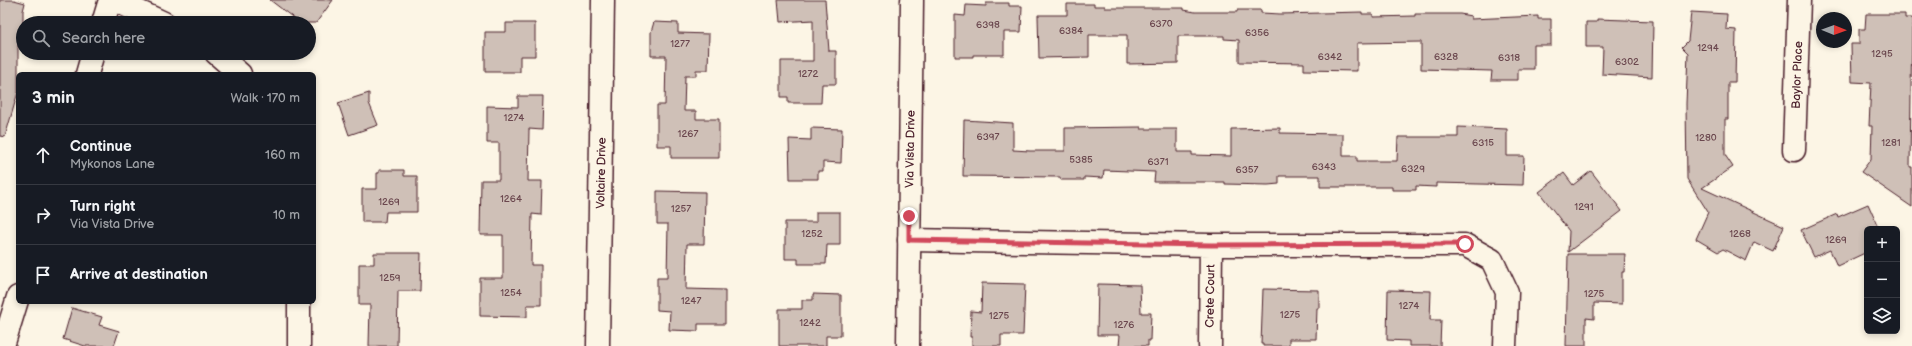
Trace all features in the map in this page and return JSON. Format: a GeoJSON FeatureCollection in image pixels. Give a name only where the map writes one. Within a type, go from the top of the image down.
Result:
{"type":"FeatureCollection","features":[{"type":"Feature","properties":{"kind":"street"},"geometry":{"type":"LineString","coordinates":[[105,16],[110,0]]}},
{"type":"Feature","properties":{"kind":"street"},"geometry":{"type":"LineString","coordinates":[[114,0],[149,16]]}},
{"type":"Feature","properties":{"kind":"street","name":"Voltaire Drive"},"geometry":{"type":"LineString","coordinates":[[598,346],[603,0]]}},
{"type":"Feature","properties":{"kind":"street","name":"Via Vista Drive"},"geometry":{"type":"LineString","coordinates":[[908,346],[912,0]]}},
{"type":"Feature","properties":{"kind":"street","name":"Baylor Place"},"geometry":{"type":"LineString","coordinates":[[1794,150],[1799,0]]}},
{"type":"Feature","properties":{"kind":"street"},"geometry":{"type":"LineString","coordinates":[[88,72],[91,60]]}},
{"type":"Feature","properties":{"kind":"street"},"geometry":{"type":"LineString","coordinates":[[224,60],[238,72]]}},
{"type":"Feature","properties":{"kind":"street"},"geometry":{"type":"LineString","coordinates":[[909,240],[1211,245],[1465,244],[1492,260],[1506,292],[1505,346]]}},
{"type":"Feature","properties":{"kind":"street","name":"Crete Court"},"geometry":{"type":"LineString","coordinates":[[1210,346],[1211,245]]}},
{"type":"Feature","properties":{"kind":"street"},"geometry":{"type":"LineString","coordinates":[[3,346],[16,304]]}},
{"type":"Feature","properties":{"kind":"street"},"geometry":{"type":"LineString","coordinates":[[298,304],[298,346]]}},
{"type":"Feature","properties":{"kind":"building"},"geometry":{"type":"Polygon","coordinates":[[[0,0],[14,0],[25,3],[23,16],[16,16],[16,60],[18,60],[18,72],[16,72],[16,99],[5,137],[0,136],[0,0]]]}},
{"type":"Feature","properties":{"kind":"building"},"geometry":{"type":"Polygon","coordinates":[[[270,0],[333,0],[316,23],[316,16],[291,16],[270,0]]]}},
{"type":"Feature","properties":{"kind":"building"},"geometry":{"type":"Polygon","coordinates":[[[778,0],[825,0],[829,51],[836,51],[836,84],[822,84],[821,103],[788,103],[788,97],[781,97],[781,61],[813,61],[813,20],[780,22],[778,0]]]}},
{"type":"Feature","properties":{"kind":"building"},"geometry":{"type":"Polygon","coordinates":[[[986,3],[1009,3],[1009,6],[1022,6],[1021,32],[1004,32],[1004,55],[973,55],[973,57],[955,57],[955,15],[965,16],[966,5],[986,6],[986,3]]]}},
{"type":"Feature","properties":{"kind":"building"},"geometry":{"type":"Polygon","coordinates":[[[1067,4],[1094,4],[1094,6],[1105,6],[1105,8],[1184,8],[1184,10],[1195,12],[1237,12],[1237,10],[1261,10],[1261,13],[1280,14],[1362,12],[1362,14],[1373,14],[1373,17],[1415,16],[1415,14],[1460,14],[1471,16],[1471,19],[1538,16],[1538,19],[1551,19],[1551,45],[1534,45],[1534,69],[1518,69],[1518,80],[1491,80],[1492,71],[1421,69],[1421,42],[1357,43],[1357,71],[1304,70],[1304,63],[1239,62],[1239,40],[1224,39],[1224,36],[1178,36],[1178,63],[1127,64],[1127,35],[1089,35],[1089,57],[1039,58],[1038,15],[1067,15],[1067,4]]]}},
{"type":"Feature","properties":{"kind":"building"},"geometry":{"type":"Polygon","coordinates":[[[1691,12],[1727,14],[1726,29],[1736,30],[1735,82],[1728,82],[1728,119],[1725,119],[1725,155],[1733,167],[1702,188],[1784,226],[1773,251],[1754,242],[1746,261],[1723,249],[1718,252],[1696,239],[1708,212],[1687,179],[1686,104],[1688,53],[1682,47],[1688,41],[1691,12]]]}},
{"type":"Feature","properties":{"kind":"building"},"geometry":{"type":"Polygon","coordinates":[[[1866,14],[1905,14],[1905,18],[1912,18],[1910,167],[1912,167],[1912,207],[1861,172],[1871,159],[1872,126],[1869,126],[1871,83],[1852,82],[1851,48],[1852,44],[1859,44],[1859,29],[1865,29],[1866,14]]]}},
{"type":"Feature","properties":{"kind":"building"},"geometry":{"type":"Polygon","coordinates":[[[1597,19],[1653,21],[1652,77],[1602,74],[1603,47],[1586,47],[1586,22],[1597,22],[1597,19]]]}},
{"type":"Feature","properties":{"kind":"building"},"geometry":{"type":"Polygon","coordinates":[[[654,22],[678,23],[678,33],[709,34],[708,70],[696,70],[696,76],[685,76],[684,111],[696,111],[696,119],[719,119],[719,158],[671,158],[671,146],[657,146],[657,105],[665,105],[666,56],[651,56],[651,32],[654,22]]]}},
{"type":"Feature","properties":{"kind":"building"},"geometry":{"type":"Polygon","coordinates":[[[506,23],[535,23],[535,56],[520,56],[520,72],[485,72],[485,32],[506,32],[506,23]]]}},
{"type":"Feature","properties":{"kind":"building"},"geometry":{"type":"Polygon","coordinates":[[[369,93],[369,103],[378,125],[349,135],[338,103],[369,93]]]}},
{"type":"Feature","properties":{"kind":"building"},"geometry":{"type":"Polygon","coordinates":[[[518,96],[543,96],[542,130],[529,129],[528,181],[542,181],[541,215],[532,214],[531,265],[541,265],[541,305],[527,305],[527,317],[480,316],[480,278],[503,278],[503,235],[480,235],[481,180],[499,180],[499,143],[487,143],[487,106],[518,107],[518,96]]]}},
{"type":"Feature","properties":{"kind":"building"},"geometry":{"type":"Polygon","coordinates":[[[964,120],[1013,123],[1013,150],[1030,151],[1065,151],[1065,128],[1141,127],[1141,129],[1177,129],[1177,152],[1192,152],[1192,155],[1231,156],[1231,129],[1280,128],[1280,133],[1343,134],[1343,156],[1357,156],[1357,161],[1397,161],[1398,137],[1458,137],[1458,127],[1507,129],[1507,156],[1524,156],[1523,185],[1436,183],[1436,187],[1416,186],[1416,190],[1392,190],[1392,187],[1320,187],[1320,176],[1279,176],[1279,184],[1268,185],[1225,184],[1225,182],[1154,182],[1155,172],[1104,170],[1103,178],[1084,177],[1084,180],[1061,180],[1060,177],[963,176],[964,120]]]}},
{"type":"Feature","properties":{"kind":"building"},"geometry":{"type":"Polygon","coordinates":[[[811,128],[842,129],[841,163],[823,162],[823,171],[818,171],[818,179],[790,179],[789,139],[811,140],[811,128]]]}},
{"type":"Feature","properties":{"kind":"building"},"geometry":{"type":"Polygon","coordinates":[[[379,170],[404,170],[404,176],[417,176],[417,212],[386,212],[385,222],[362,222],[362,189],[377,189],[377,173],[379,173],[379,170]]]}},
{"type":"Feature","properties":{"kind":"building"},"geometry":{"type":"Polygon","coordinates":[[[1591,171],[1622,211],[1568,252],[1569,231],[1539,192],[1564,173],[1573,185],[1591,171]]]}},
{"type":"Feature","properties":{"kind":"building"},"geometry":{"type":"Polygon","coordinates":[[[657,191],[705,192],[704,244],[687,244],[686,289],[725,290],[725,324],[698,324],[698,331],[669,330],[670,311],[657,310],[657,278],[667,278],[668,224],[657,224],[657,191]]]}},
{"type":"Feature","properties":{"kind":"building"},"geometry":{"type":"Polygon","coordinates":[[[1868,204],[1878,226],[1864,226],[1864,253],[1837,266],[1830,250],[1814,257],[1801,230],[1837,214],[1838,217],[1868,204]]]}},
{"type":"Feature","properties":{"kind":"building"},"geometry":{"type":"Polygon","coordinates":[[[816,212],[840,212],[840,245],[827,245],[826,264],[798,264],[798,259],[785,259],[785,222],[816,222],[816,212]]]}},
{"type":"Feature","properties":{"kind":"building"},"geometry":{"type":"Polygon","coordinates":[[[374,253],[421,253],[420,291],[398,291],[397,346],[369,346],[370,305],[359,305],[359,264],[374,264],[374,253]]]}},
{"type":"Feature","properties":{"kind":"building"},"geometry":{"type":"Polygon","coordinates":[[[1568,254],[1625,254],[1624,272],[1622,272],[1622,304],[1594,303],[1594,319],[1586,318],[1586,346],[1566,346],[1568,254]]]}},
{"type":"Feature","properties":{"kind":"building"},"geometry":{"type":"Polygon","coordinates":[[[982,283],[1025,284],[1023,335],[1001,335],[1001,346],[972,346],[972,337],[970,337],[971,311],[981,312],[982,283]]]}},
{"type":"Feature","properties":{"kind":"building"},"geometry":{"type":"Polygon","coordinates":[[[1098,284],[1140,285],[1141,313],[1151,313],[1150,340],[1148,340],[1148,346],[1119,346],[1120,335],[1097,335],[1098,284]]]}},
{"type":"Feature","properties":{"kind":"building"},"geometry":{"type":"Polygon","coordinates":[[[1263,289],[1319,290],[1316,339],[1289,339],[1289,346],[1263,346],[1263,344],[1261,344],[1263,289]]]}},
{"type":"Feature","properties":{"kind":"building"},"geometry":{"type":"Polygon","coordinates":[[[1388,290],[1431,291],[1430,320],[1441,320],[1440,346],[1409,346],[1409,341],[1387,340],[1388,290]]]}},
{"type":"Feature","properties":{"kind":"building"},"geometry":{"type":"Polygon","coordinates":[[[813,294],[841,295],[841,336],[826,336],[826,346],[779,346],[779,309],[802,309],[802,300],[813,300],[813,294]]]}},
{"type":"Feature","properties":{"kind":"building"},"geometry":{"type":"Polygon","coordinates":[[[72,308],[102,317],[99,325],[119,331],[114,346],[85,346],[63,339],[72,308]]]}},
{"type":"Feature","properties":{"kind":"route"},"geometry":{"type":"LineString","coordinates":[[909,216],[909,240],[1211,245],[1465,244]]}}]}
